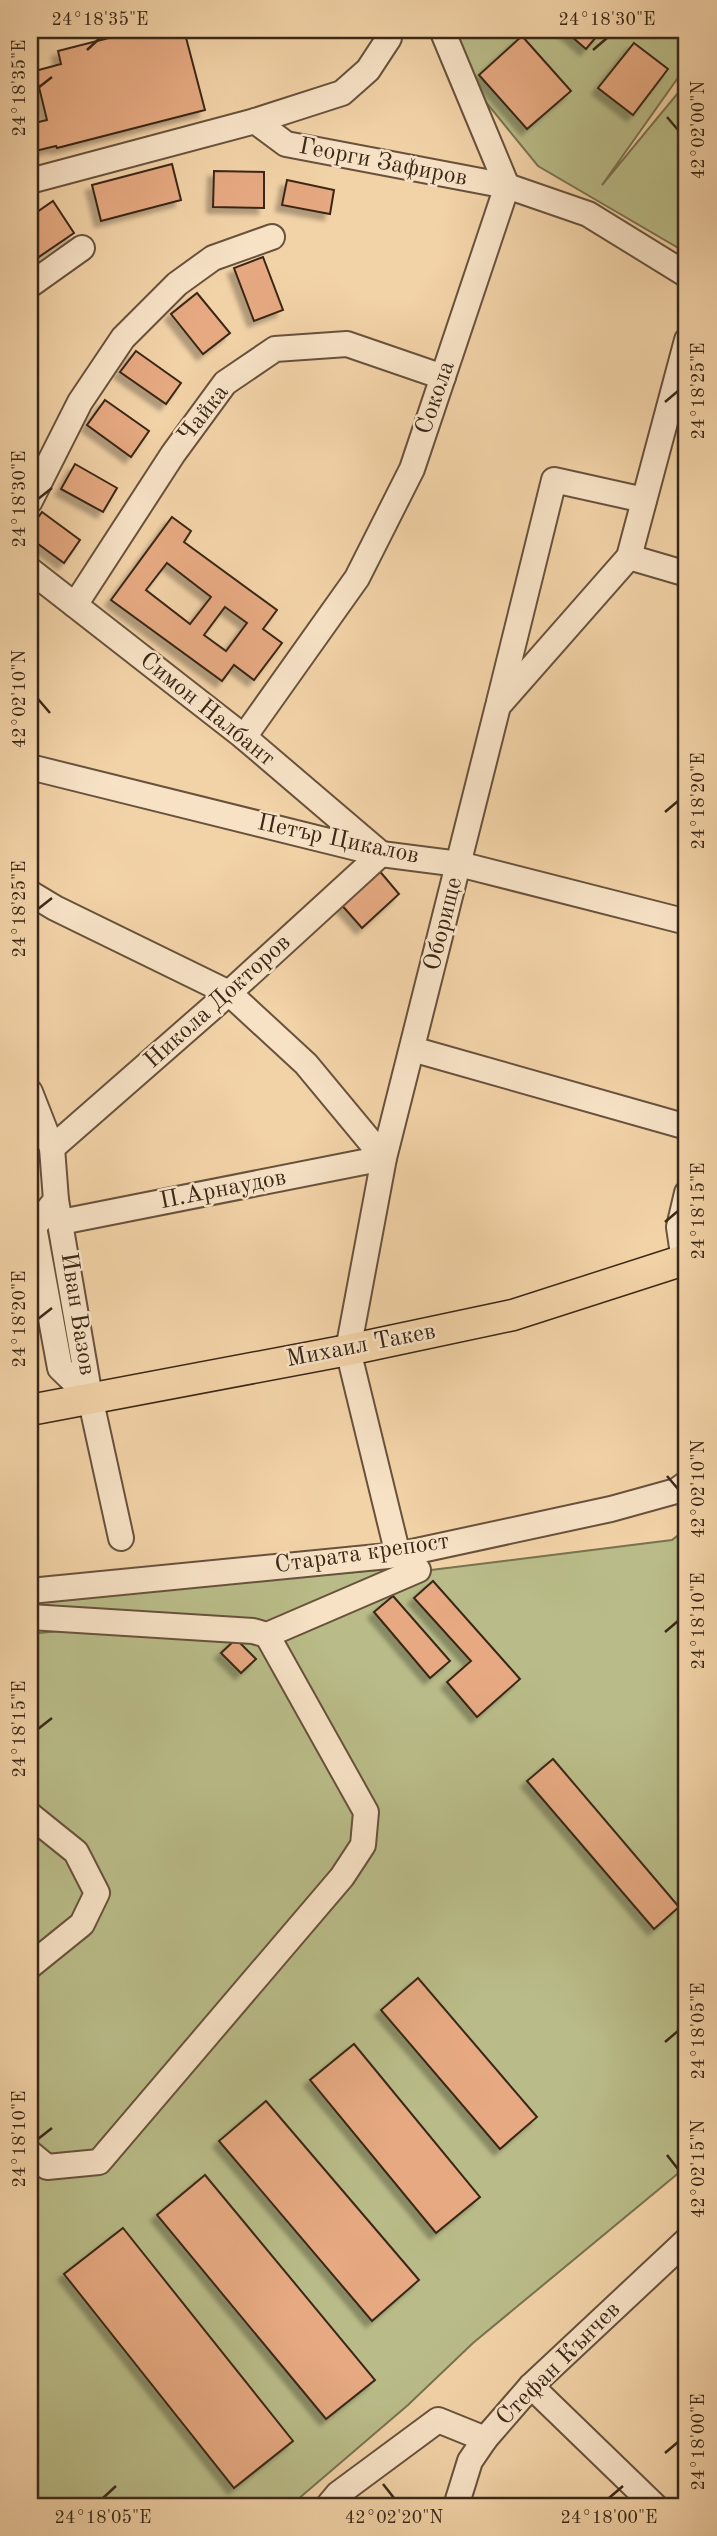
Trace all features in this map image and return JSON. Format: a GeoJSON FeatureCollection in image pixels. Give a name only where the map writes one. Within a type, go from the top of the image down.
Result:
{"type":"FeatureCollection","features":[{"type":"Feature","properties":{"kind":"main road","name":"Михаил Такев"},"geometry":{"type":"LineString","coordinates":[[30,1410],[348,1350],[513,1315],[686,1262]]}},
{"type":"Feature","properties":{"kind":"street"},"geometry":{"type":"LineString","coordinates":[[30,181],[255,121],[342,93],[368,70],[389,38],[388,30]]}},
{"type":"Feature","properties":{"kind":"street"},"geometry":{"type":"LineString","coordinates":[[442,30],[508,186]]}},
{"type":"Feature","properties":{"kind":"street","name":"Георги Зафиров"},"geometry":{"type":"LineString","coordinates":[[255,121],[286,144],[508,186],[588,214],[687,275]]}},
{"type":"Feature","properties":{"kind":"street","name":"Сокола"},"geometry":{"type":"LineString","coordinates":[[244,737],[358,578],[412,469],[508,186]]}},
{"type":"Feature","properties":{"kind":"street"},"geometry":{"type":"LineString","coordinates":[[30,501],[80,402],[123,338],[177,284],[213,258],[272,237]]}},
{"type":"Feature","properties":{"kind":"street"},"geometry":{"type":"LineString","coordinates":[[30,285],[82,248]]}},
{"type":"Feature","properties":{"kind":"street","name":"Оборище"},"geometry":{"type":"LineString","coordinates":[[398,1555],[348,1350],[384,1158],[498,706],[629,556],[687,340]]}},
{"type":"Feature","properties":{"kind":"street","name":"Чайка"},"geometry":{"type":"LineString","coordinates":[[75,605],[173,454],[225,383],[275,349],[347,344],[443,377]]}},
{"type":"Feature","properties":{"kind":"street"},"geometry":{"type":"LineString","coordinates":[[498,706],[554,480],[644,500]]}},
{"type":"Feature","properties":{"kind":"street"},"geometry":{"type":"LineString","coordinates":[[629,556],[687,573]]}},
{"type":"Feature","properties":{"kind":"street","name":"Симон Налбант"},"geometry":{"type":"LineString","coordinates":[[30,570],[244,737],[381,853]]}},
{"type":"Feature","properties":{"kind":"street","name":"Петър Цикалов"},"geometry":{"type":"LineString","coordinates":[[30,767],[381,853],[459,864],[687,922]]}},
{"type":"Feature","properties":{"kind":"street","name":"Никола Докторов"},"geometry":{"type":"LineString","coordinates":[[52,1148],[229,993],[381,853]]}},
{"type":"Feature","properties":{"kind":"street"},"geometry":{"type":"LineString","coordinates":[[30,893],[55,908],[229,993],[306,1064],[384,1158]]}},
{"type":"Feature","properties":{"kind":"street"},"geometry":{"type":"LineString","coordinates":[[412,1049],[687,1127]]}},
{"type":"Feature","properties":{"kind":"street","name":"Иван Вазов"},"geometry":{"type":"LineString","coordinates":[[32,1101],[52,1148],[59,1211],[90,1397],[121,1538]]}},
{"type":"Feature","properties":{"kind":"street","name":"П.Арнаудов"},"geometry":{"type":"LineString","coordinates":[[59,1211],[384,1158]]}},
{"type":"Feature","properties":{"kind":"street"},"geometry":{"type":"LineString","coordinates":[[686,1262],[679,1227],[687,1193]]}},
{"type":"Feature","properties":{"kind":"street","name":"Старата крепост"},"geometry":{"type":"LineString","coordinates":[[30,1591],[398,1555],[611,1509],[676,1491],[687,1483]]}},
{"type":"Feature","properties":{"kind":"street"},"geometry":{"type":"LineString","coordinates":[[30,1617],[267,1635],[418,1570]]}},
{"type":"Feature","properties":{"kind":"street"},"geometry":{"type":"LineString","coordinates":[[30,2153],[47,2167],[99,2162],[342,1877],[363,1845],[366,1812],[267,1635]]}},
{"type":"Feature","properties":{"kind":"street"},"geometry":{"type":"LineString","coordinates":[[30,1815],[76,1852],[97,1893],[82,1924],[30,1966]]}},
{"type":"Feature","properties":{"kind":"street","name":"Стефан Кънчев"},"geometry":{"type":"LineString","coordinates":[[456,2506],[470,2461],[485,2439],[531,2386],[687,2240]]}},
{"type":"Feature","properties":{"kind":"street"},"geometry":{"type":"LineString","coordinates":[[531,2386],[655,2506]]}},
{"type":"Feature","properties":{"kind":"street"},"geometry":{"type":"LineString","coordinates":[[328,2506],[338,2494],[438,2420],[485,2439]]}},
{"type":"Feature","properties":{"kind":"green space"},"geometry":{"type":"Polygon","coordinates":[[[454,30],[687,30],[687,65],[602,185],[687,82],[687,253],[538,166],[476,90],[454,30]]]}},
{"type":"Feature","properties":{"kind":"green space"},"geometry":{"type":"Polygon","coordinates":[[[687,1528],[687,2166],[473,2343],[408,2405],[290,2506],[30,2506],[30,1634],[190,1617],[30,1604],[30,1600],[401,1568],[303,1607],[332,1604],[431,1570],[672,1540],[687,1528]]]}},
{"type":"Feature","properties":{"kind":"building"},"geometry":{"type":"Polygon","coordinates":[[[140,30],[184,30],[205,110],[57,148],[56,146],[31,152],[30,124],[47,120],[35,71],[61,64],[58,51],[140,30]]]}},
{"type":"Feature","properties":{"kind":"building"},"geometry":{"type":"Polygon","coordinates":[[[564,30],[602,30],[586,49],[564,30]]]}},
{"type":"Feature","properties":{"kind":"building"},"geometry":{"type":"Polygon","coordinates":[[[522,36],[571,91],[527,129],[479,75],[522,36]]]}},
{"type":"Feature","properties":{"kind":"building"},"geometry":{"type":"Polygon","coordinates":[[[634,43],[668,69],[633,115],[598,88],[634,43]]]}},
{"type":"Feature","properties":{"kind":"building"},"geometry":{"type":"Polygon","coordinates":[[[172,164],[181,200],[101,221],[92,185],[172,164]]]}},
{"type":"Feature","properties":{"kind":"building"},"geometry":{"type":"Polygon","coordinates":[[[214,171],[264,172],[264,208],[213,207],[214,171]]]}},
{"type":"Feature","properties":{"kind":"building"},"geometry":{"type":"Polygon","coordinates":[[[287,180],[334,190],[330,214],[282,205],[287,180]]]}},
{"type":"Feature","properties":{"kind":"building"},"geometry":{"type":"Polygon","coordinates":[[[53,201],[74,233],[30,263],[30,217],[53,201]]]}},
{"type":"Feature","properties":{"kind":"building"},"geometry":{"type":"Polygon","coordinates":[[[263,257],[283,310],[254,321],[234,268],[263,257]]]}},
{"type":"Feature","properties":{"kind":"building"},"geometry":{"type":"Polygon","coordinates":[[[197,293],[230,333],[203,354],[171,314],[197,293]]]}},
{"type":"Feature","properties":{"kind":"building"},"geometry":{"type":"Polygon","coordinates":[[[136,351],[181,383],[166,404],[120,372],[136,351]]]}},
{"type":"Feature","properties":{"kind":"building"},"geometry":{"type":"Polygon","coordinates":[[[105,400],[149,431],[131,457],[87,425],[105,400]]]}},
{"type":"Feature","properties":{"kind":"building"},"geometry":{"type":"Polygon","coordinates":[[[75,464],[117,488],[103,512],[61,489],[75,464]]]}},
{"type":"Feature","properties":{"kind":"building"},"geometry":{"type":"Polygon","coordinates":[[[42,512],[80,540],[64,563],[30,538],[30,529],[42,512]]]}},
{"type":"Feature","properties":{"kind":"building"},"geometry":{"type":"Polygon","coordinates":[[[172,517],[191,531],[184,542],[277,610],[263,629],[282,643],[254,680],[234,665],[222,681],[111,600],[172,517]],[[167,563],[146,590],[190,624],[211,597],[167,563]],[[225,607],[204,635],[226,651],[247,623],[225,607]]]}},
{"type":"Feature","properties":{"kind":"building"},"geometry":{"type":"Polygon","coordinates":[[[377,868],[399,894],[362,928],[339,902],[377,868]]]}},
{"type":"Feature","properties":{"kind":"building"},"geometry":{"type":"Polygon","coordinates":[[[433,1581],[520,1679],[477,1717],[447,1682],[471,1661],[414,1598],[433,1581]]]}},
{"type":"Feature","properties":{"kind":"building"},"geometry":{"type":"Polygon","coordinates":[[[393,1596],[450,1661],[430,1678],[374,1612],[393,1596]]]}},
{"type":"Feature","properties":{"kind":"building"},"geometry":{"type":"Polygon","coordinates":[[[236,1639],[256,1659],[241,1673],[221,1653],[236,1639]]]}},
{"type":"Feature","properties":{"kind":"building"},"geometry":{"type":"Polygon","coordinates":[[[553,1759],[679,1907],[654,1929],[527,1781],[553,1759]]]}},
{"type":"Feature","properties":{"kind":"building"},"geometry":{"type":"Polygon","coordinates":[[[418,1978],[537,2117],[500,2149],[381,2010],[418,1978]]]}},
{"type":"Feature","properties":{"kind":"building"},"geometry":{"type":"Polygon","coordinates":[[[354,2044],[480,2197],[436,2233],[310,2080],[354,2044]]]}},
{"type":"Feature","properties":{"kind":"building"},"geometry":{"type":"Polygon","coordinates":[[[266,2101],[419,2280],[372,2321],[219,2141],[266,2101]]]}},
{"type":"Feature","properties":{"kind":"building"},"geometry":{"type":"Polygon","coordinates":[[[205,2175],[375,2380],[326,2419],[157,2215],[205,2175]]]}},
{"type":"Feature","properties":{"kind":"building"},"geometry":{"type":"Polygon","coordinates":[[[123,2228],[293,2441],[234,2488],[64,2274],[123,2228]]]}}]}
